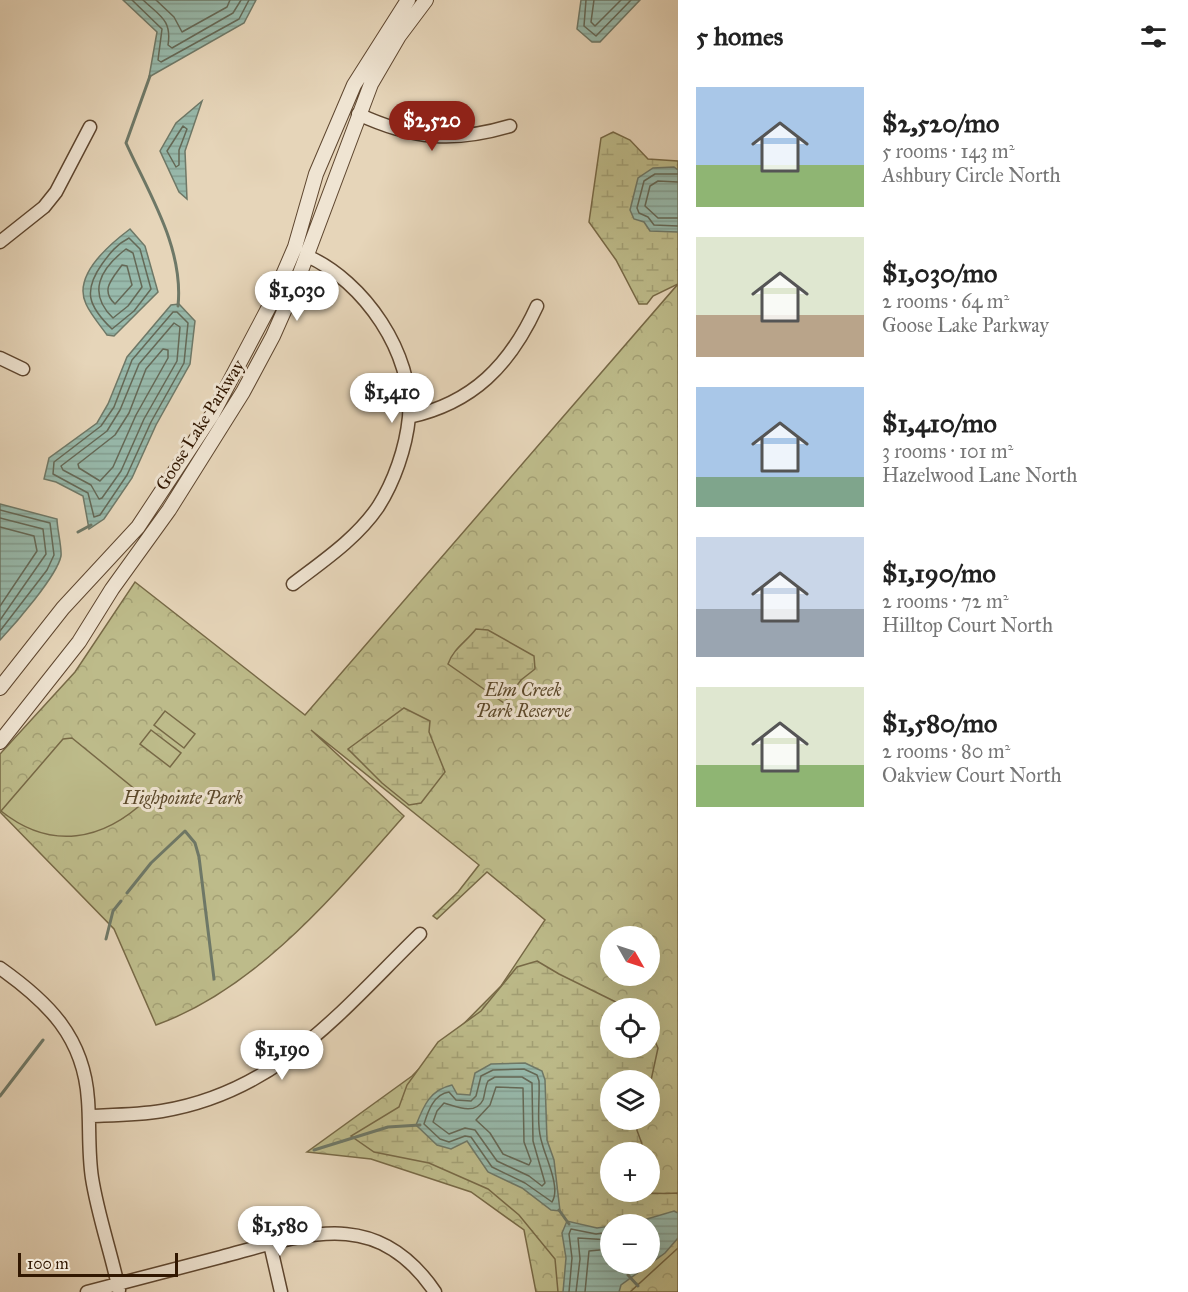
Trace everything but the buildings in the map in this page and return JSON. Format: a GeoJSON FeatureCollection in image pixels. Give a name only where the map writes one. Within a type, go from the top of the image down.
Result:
{"type":"FeatureCollection","features":[{"type":"Feature","properties":{"kind":"street","name":"Goose Lake Parkway"},"geometry":{"type":"LineString","coordinates":[[0,688],[63,608],[138,527],[212,415],[274,295],[295,247],[316,174],[354,85],[408,0]]}},
{"type":"Feature","properties":{"kind":"street","name":"Goose Lake Parkway"},"geometry":{"type":"LineString","coordinates":[[0,742],[79,642],[224,425],[273,336],[307,256],[358,114],[382,65],[426,0]]}},
{"type":"Feature","properties":{"kind":"street"},"geometry":{"type":"LineString","coordinates":[[358,114],[401,131],[428,137],[456,138],[484,134],[510,126]]}},
{"type":"Feature","properties":{"kind":"street"},"geometry":{"type":"LineString","coordinates":[[0,242],[44,207],[56,192],[90,127]]}},
{"type":"Feature","properties":{"kind":"street"},"geometry":{"type":"LineString","coordinates":[[293,584],[345,543],[377,508],[391,485],[409,417],[402,369],[396,350],[383,325],[367,301],[347,281],[307,256]]}},
{"type":"Feature","properties":{"kind":"street"},"geometry":{"type":"LineString","coordinates":[[409,417],[431,412],[455,401],[496,371],[517,344],[537,306]]}},
{"type":"Feature","properties":{"kind":"street"},"geometry":{"type":"LineString","coordinates":[[0,358],[23,369]]}},
{"type":"Feature","properties":{"kind":"street"},"geometry":{"type":"LineString","coordinates":[[89,1116],[162,1112],[231,1091],[272,1070],[322,1030],[420,934]]}},
{"type":"Feature","properties":{"kind":"street"},"geometry":{"type":"LineString","coordinates":[[0,968],[45,1001],[74,1045],[84,1070],[92,1177],[119,1288]]}},
{"type":"Feature","properties":{"kind":"street"},"geometry":{"type":"LineString","coordinates":[[87,1292],[119,1288],[270,1244],[322,1232],[367,1238],[407,1260],[435,1292]]}},
{"type":"Feature","properties":{"kind":"street"},"geometry":{"type":"LineString","coordinates":[[270,1244],[281,1292]]}},
{"type":"Feature","properties":{"kind":"green space"},"geometry":{"type":"Polygon","coordinates":[[[613,132],[630,140],[648,159],[678,161],[678,284],[653,296],[647,304],[639,304],[616,260],[589,222],[601,138],[613,132]]]}},
{"type":"Feature","properties":{"kind":"green space","name":"Elm Creek Park Reserve"},"geometry":{"type":"Polygon","coordinates":[[[678,284],[678,1292],[536,1292],[524,1230],[471,1192],[371,1159],[307,1152],[412,1076],[501,986],[545,920],[487,872],[437,919],[433,916],[458,892],[479,865],[311,730],[404,816],[322,907],[261,964],[228,988],[193,1009],[156,1025],[114,929],[0,812],[0,754],[75,672],[135,582],[305,715],[678,284]]]}},
{"type":"Feature","properties":{"kind":"green space"},"geometry":{"type":"Polygon","coordinates":[[[476,629],[488,630],[534,656],[535,669],[521,680],[504,703],[448,664],[456,650],[476,629]]]}},
{"type":"Feature","properties":{"kind":"green space"},"geometry":{"type":"Polygon","coordinates":[[[404,708],[430,721],[429,732],[445,772],[421,803],[409,805],[382,783],[348,749],[404,708]]]}},
{"type":"Feature","properties":{"kind":"green space"},"geometry":{"type":"Polygon","coordinates":[[[165,711],[195,734],[184,748],[154,725],[165,711]]]}},
{"type":"Feature","properties":{"kind":"green space"},"geometry":{"type":"Polygon","coordinates":[[[151,730],[181,753],[170,767],[140,744],[151,730]]]}},
{"type":"Feature","properties":{"kind":"green space"},"geometry":{"type":"Polygon","coordinates":[[[72,738],[147,799],[113,824],[95,832],[76,836],[58,836],[39,832],[20,824],[1,811],[63,739],[72,738]]]}},
{"type":"Feature","properties":{"kind":"green space"},"geometry":{"type":"Polygon","coordinates":[[[537,961],[608,998],[600,998],[600,1058],[656,1058],[653,1070],[600,1070],[600,1130],[637,1130],[641,1142],[600,1142],[600,1202],[660,1202],[660,1194],[678,1193],[678,1248],[660,1264],[660,1214],[600,1214],[600,1274],[650,1274],[630,1292],[558,1292],[555,1259],[519,1215],[488,1189],[429,1163],[374,1152],[351,1136],[399,1107],[407,1085],[438,1042],[481,1011],[517,967],[537,961]]]}},
{"type":"Feature","properties":{"kind":"water"},"geometry":{"type":"Polygon","coordinates":[[[123,0],[256,0],[244,23],[149,77],[157,32],[123,0]]]}},
{"type":"Feature","properties":{"kind":"water"},"geometry":{"type":"Polygon","coordinates":[[[581,0],[640,0],[600,42],[592,42],[577,29],[581,0]]]}},
{"type":"Feature","properties":{"kind":"water"},"geometry":{"type":"Polygon","coordinates":[[[202,101],[185,151],[187,199],[179,192],[160,151],[176,123],[202,101]]]}},
{"type":"Feature","properties":{"kind":"water"},"geometry":{"type":"Polygon","coordinates":[[[674,167],[678,170],[678,232],[650,231],[644,222],[634,219],[630,210],[638,178],[653,168],[674,167]]]}},
{"type":"Feature","properties":{"kind":"water"},"geometry":{"type":"Polygon","coordinates":[[[130,229],[145,246],[158,292],[114,336],[107,335],[86,304],[83,293],[84,282],[95,261],[130,229]]]}},
{"type":"Feature","properties":{"kind":"water"},"geometry":{"type":"Polygon","coordinates":[[[179,304],[195,321],[190,364],[156,425],[132,478],[104,519],[89,529],[83,496],[56,482],[44,479],[49,458],[97,423],[108,404],[127,357],[171,305],[179,304]]]}},
{"type":"Feature","properties":{"kind":"water"},"geometry":{"type":"Polygon","coordinates":[[[0,504],[57,519],[61,556],[44,587],[0,640],[0,504]]]}},
{"type":"Feature","properties":{"kind":"water"},"geometry":{"type":"Polygon","coordinates":[[[525,1063],[542,1071],[545,1080],[547,1140],[554,1160],[560,1211],[551,1210],[522,1188],[488,1172],[467,1141],[451,1149],[437,1145],[416,1125],[429,1099],[444,1087],[452,1085],[457,1094],[470,1095],[475,1073],[491,1064],[525,1063]]]}},
{"type":"Feature","properties":{"kind":"water"},"geometry":{"type":"Polygon","coordinates":[[[674,1211],[678,1213],[678,1238],[660,1257],[660,1215],[674,1211]]]}},
{"type":"Feature","properties":{"kind":"water"},"geometry":{"type":"Polygon","coordinates":[[[567,1221],[600,1228],[600,1274],[636,1274],[621,1285],[619,1292],[563,1292],[566,1258],[562,1233],[567,1221]]]}},
{"type":"Feature","properties":{"kind":"waterway"},"geometry":{"type":"LineString","coordinates":[[150,76],[126,143],[170,242],[176,263],[178,306]]}},
{"type":"Feature","properties":{"kind":"waterway"},"geometry":{"type":"LineString","coordinates":[[78,532],[91,525]]}},
{"type":"Feature","properties":{"kind":"waterway"},"geometry":{"type":"LineString","coordinates":[[127,893],[151,863],[185,831],[195,843],[199,857],[214,979]]}},
{"type":"Feature","properties":{"kind":"waterway"},"geometry":{"type":"LineString","coordinates":[[106,939],[113,911],[121,901]]}},
{"type":"Feature","properties":{"kind":"waterway"},"geometry":{"type":"LineString","coordinates":[[0,1096],[43,1040]]}},
{"type":"Feature","properties":{"kind":"waterway"},"geometry":{"type":"LineString","coordinates":[[314,1150],[388,1127],[420,1125]]}},
{"type":"Feature","properties":{"kind":"waterway"},"geometry":{"type":"LineString","coordinates":[[559,1210],[569,1224]]}},
{"type":"Feature","properties":{"kind":"waterway"},"geometry":{"type":"LineString","coordinates":[[628,1275],[638,1286]]}},
{"type":"Feature","properties":{"kind":"park label","name":"Highpointe Park"},"geometry":{"type":"Point","coordinates":[183,798]}}]}
